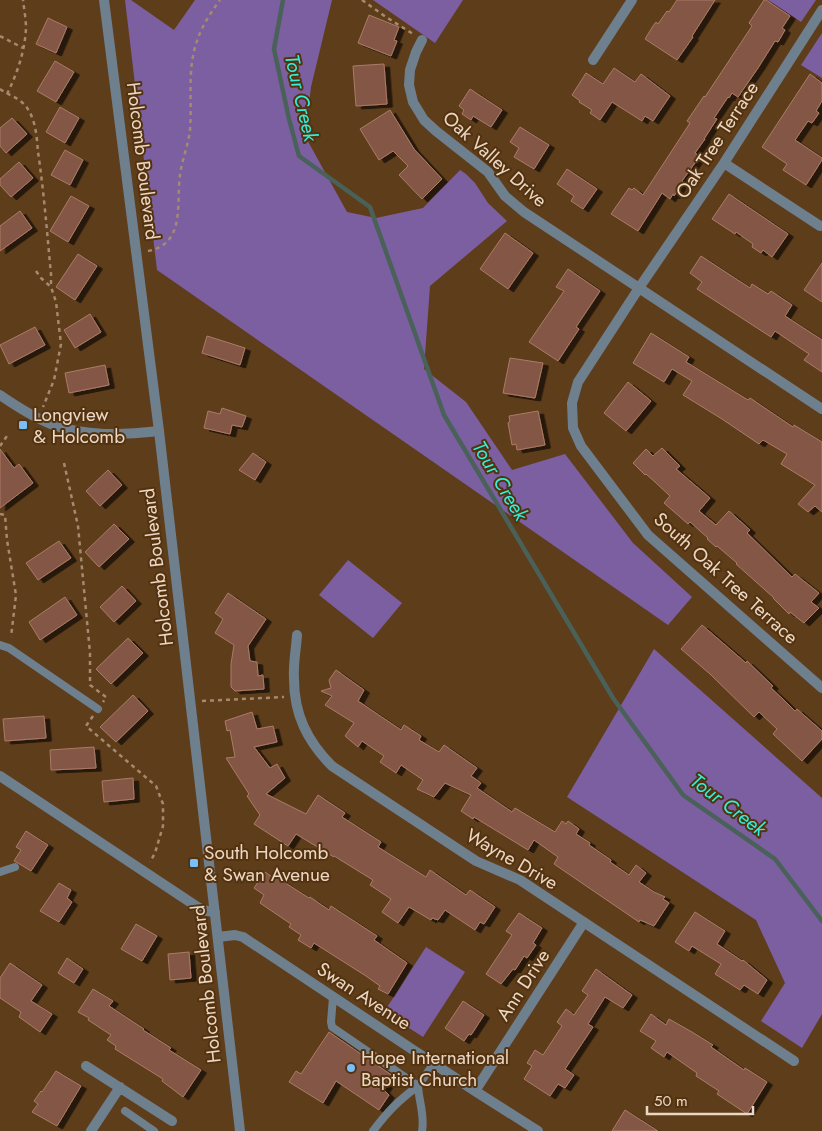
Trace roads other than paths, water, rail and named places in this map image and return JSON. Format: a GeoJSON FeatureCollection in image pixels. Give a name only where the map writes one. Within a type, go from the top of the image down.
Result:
{"type":"FeatureCollection","features":[{"type":"Feature","properties":{"kind":"street","name":"Holcomb Boulevard"},"geometry":{"type":"LineString","coordinates":[[104,0],[159,431],[240,1131]]}},
{"type":"Feature","properties":{"kind":"street"},"geometry":{"type":"LineString","coordinates":[[593,60],[632,0]]}},
{"type":"Feature","properties":{"kind":"street","name":"Oak Tree Terrace"},"geometry":{"type":"LineString","coordinates":[[640,288],[724,163],[822,10]]}},
{"type":"Feature","properties":{"kind":"street","name":"Oak Valley Drive"},"geometry":{"type":"LineString","coordinates":[[422,40],[410,70],[409,85],[413,102],[424,120],[488,172],[505,196],[524,212],[640,288]]}},
{"type":"Feature","properties":{"kind":"street"},"geometry":{"type":"LineString","coordinates":[[724,163],[820,226]]}},
{"type":"Feature","properties":{"kind":"street"},"geometry":{"type":"LineString","coordinates":[[640,288],[822,409]]}},
{"type":"Feature","properties":{"kind":"street","name":"South Oak Tree Terrace"},"geometry":{"type":"LineString","coordinates":[[640,288],[578,382],[572,402],[573,428],[581,446],[648,535],[822,688]]}},
{"type":"Feature","properties":{"kind":"street"},"geometry":{"type":"LineString","coordinates":[[0,395],[38,419],[77,432],[114,434],[159,431]]}},
{"type":"Feature","properties":{"kind":"street","name":"Wayne Drive"},"geometry":{"type":"LineString","coordinates":[[297,635],[294,679],[297,710],[310,740],[319,753],[332,766],[476,861],[520,880],[794,1061]]}},
{"type":"Feature","properties":{"kind":"street"},"geometry":{"type":"LineString","coordinates":[[0,776],[199,908],[215,912]]}},
{"type":"Feature","properties":{"kind":"street","name":"Ann Drive"},"geometry":{"type":"LineString","coordinates":[[475,1091],[584,922]]}},
{"type":"Feature","properties":{"kind":"street","name":"Swan Avenue"},"geometry":{"type":"LineString","coordinates":[[218,937],[235,935],[243,937],[538,1131]]}},
{"type":"Feature","properties":{"kind":"street"},"geometry":{"type":"LineString","coordinates":[[86,1066],[172,1121]]}},
{"type":"Feature","properties":{"kind":"street"},"geometry":{"type":"LineString","coordinates":[[91,1131],[120,1087]]}},
{"type":"Feature","properties":{"kind":"lane"},"geometry":{"type":"LineString","coordinates":[[0,645],[9,648],[98,709]]}},
{"type":"Feature","properties":{"kind":"lane"},"geometry":{"type":"LineString","coordinates":[[0,872],[15,867]]}},
{"type":"Feature","properties":{"kind":"lane"},"geometry":{"type":"LineString","coordinates":[[333,997],[332,1028],[418,1086]]}},
{"type":"Feature","properties":{"kind":"lane"},"geometry":{"type":"LineString","coordinates":[[373,1131],[388,1111],[418,1086],[434,1064]]}},
{"type":"Feature","properties":{"kind":"lane"},"geometry":{"type":"LineString","coordinates":[[418,1086],[418,1098],[424,1123],[422,1131]]}},
{"type":"Feature","properties":{"kind":"lane"},"geometry":{"type":"LineString","coordinates":[[125,1111],[154,1131]]}},
{"type":"Feature","properties":{"kind":"waterway","name":"Tour Creek"},"geometry":{"type":"LineString","coordinates":[[283,0],[274,49],[299,156],[370,207],[444,415],[613,698],[683,795],[775,859],[822,921]]}},
{"type":"Feature","properties":{"kind":"place","name":"Longview & Holcomb"},"geometry":{"type":"Point","coordinates":[23,425]}},
{"type":"Feature","properties":{"kind":"place","name":"South Holcomb & Swan Avenue"},"geometry":{"type":"Point","coordinates":[194,863]}},
{"type":"Feature","properties":{"kind":"place","name":"Hope International Baptist Church"},"geometry":{"type":"Point","coordinates":[351,1068]}}]}
